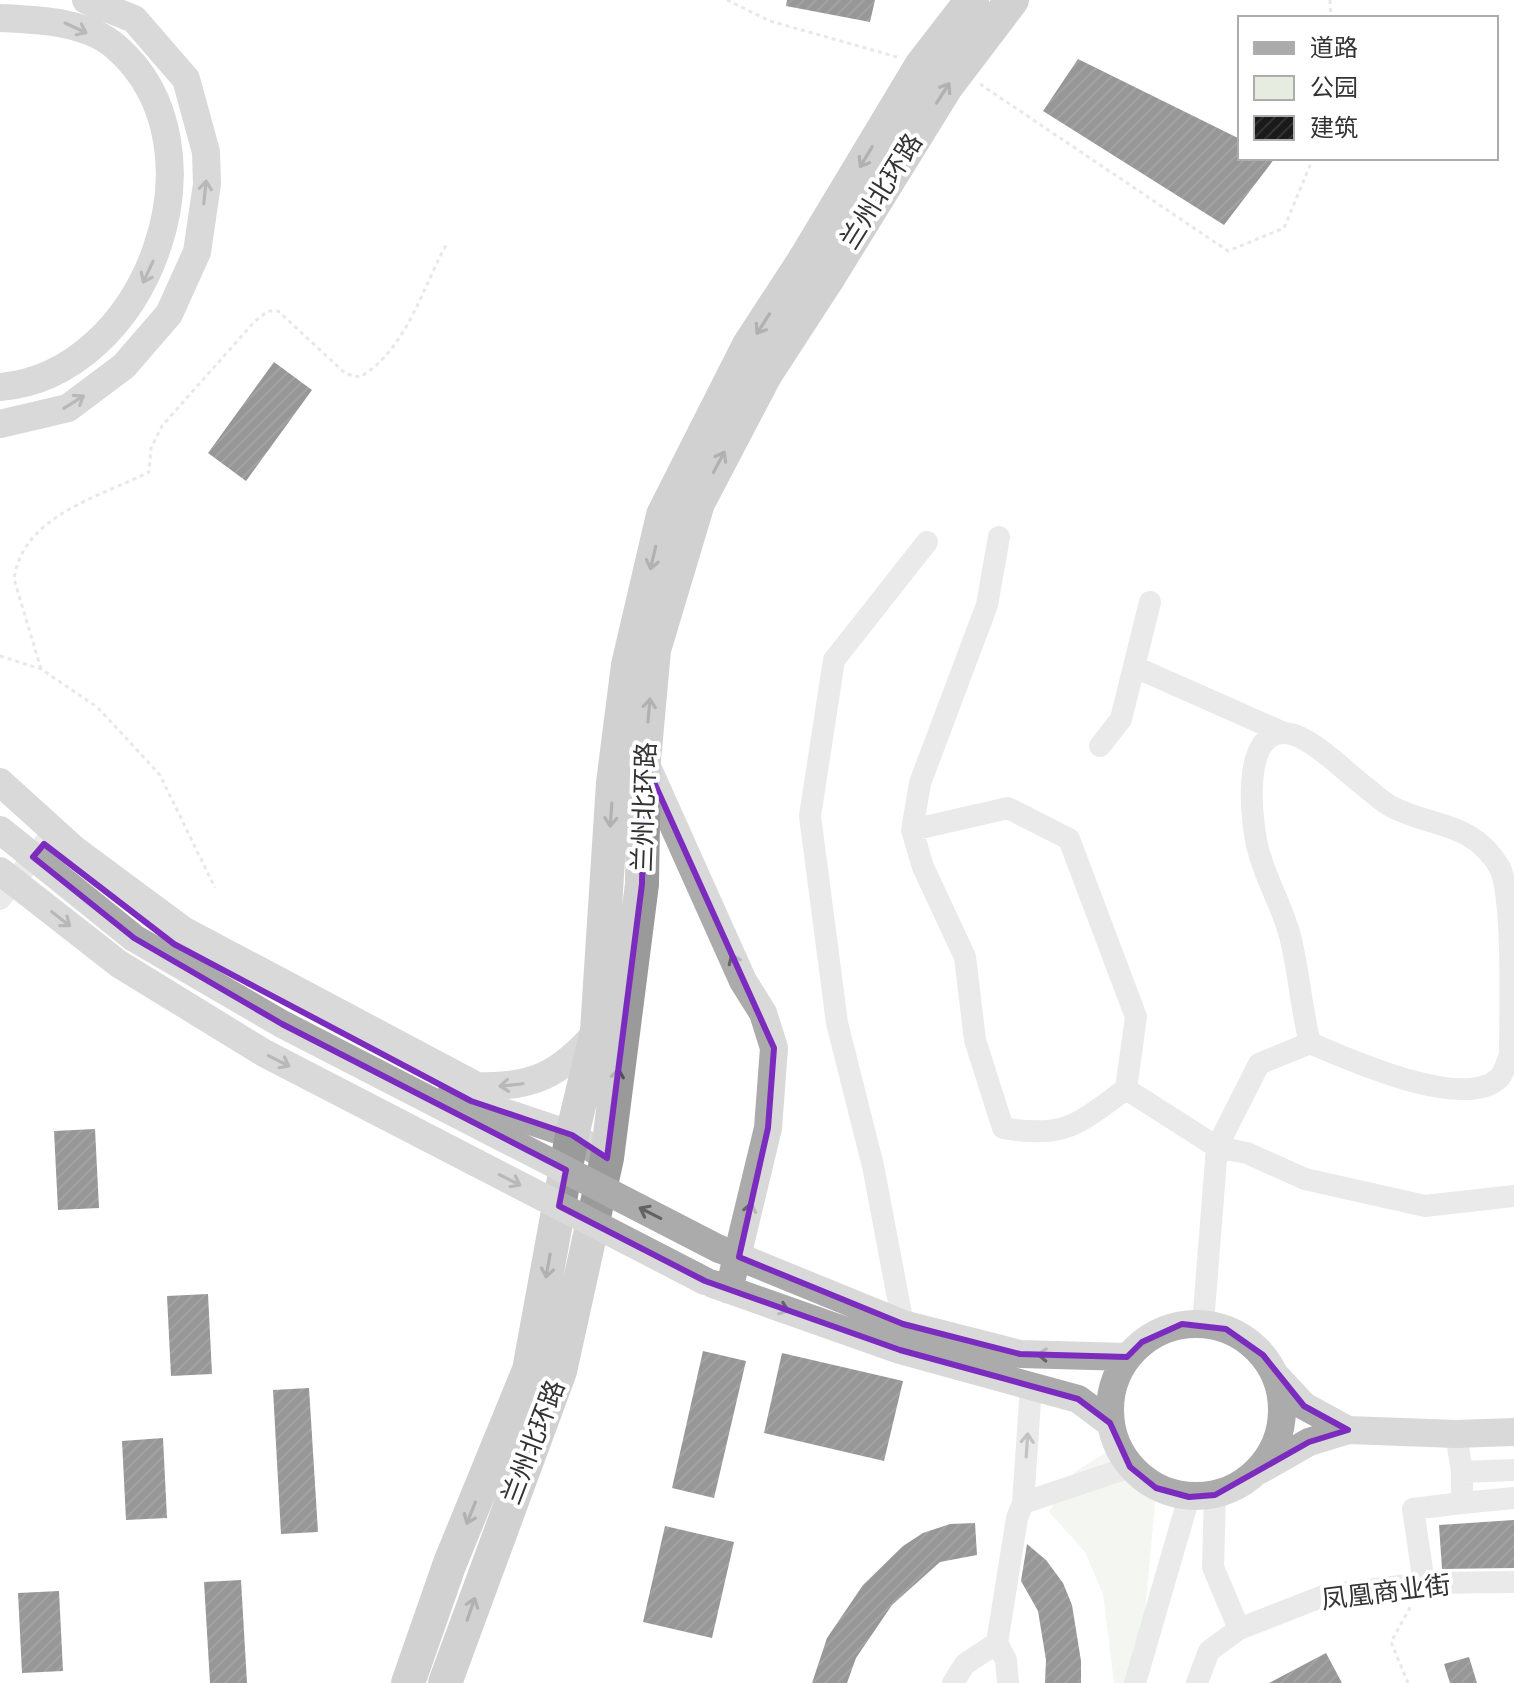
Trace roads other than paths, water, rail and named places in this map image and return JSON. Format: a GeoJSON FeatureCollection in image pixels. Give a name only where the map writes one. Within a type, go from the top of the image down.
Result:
{"type":"FeatureCollection","features":[{"type":"Feature","properties":{"kind":"highway","name":"兰州北环路"},"geometry":{"type":"LineString","coordinates":[[445,1683],[560,1371],[607,1158],[642,884],[644,760],[654,650],[698,503],[921,66],[972,0]]}},
{"type":"Feature","properties":{"kind":"highway","name":"兰州北环路"},"geometry":{"type":"LineString","coordinates":[[408,1683],[450,1563],[529,1370],[572,1135],[597,1031],[615,768],[628,665],[663,515],[749,345],[816,268],[1012,0]]}},
{"type":"Feature","properties":{"kind":"main road"},"geometry":{"type":"LineString","coordinates":[[0,424],[68,408],[124,366],[169,314],[197,252],[207,184],[206,152],[186,79],[134,19],[86,0]]}},
{"type":"Feature","properties":{"kind":"main road"},"geometry":{"type":"LineString","coordinates":[[0,18],[62,21],[116,46],[155,97],[171,164],[162,242],[138,294],[101,337],[54,374],[0,387]]}},
{"type":"Feature","properties":{"kind":"main road"},"geometry":{"type":"LineString","coordinates":[[644,760],[743,981],[763,1013],[774,1048],[768,1128],[717,1285]]}},
{"type":"Feature","properties":{"kind":"main road"},"geometry":{"type":"LineString","coordinates":[[0,782],[75,850],[183,930],[477,1086],[512,1087],[545,1077],[574,1058],[597,1031]]}},
{"type":"Feature","properties":{"kind":"main road"},"geometry":{"type":"LineString","coordinates":[[0,806],[44,844],[174,944],[471,1101],[572,1135],[607,1158]]}},
{"type":"Feature","properties":{"kind":"main road"},"geometry":{"type":"LineString","coordinates":[[0,830],[134,938],[282,1024],[729,1253],[902,1337],[1031,1387],[1078,1399],[1110,1423]]}},
{"type":"Feature","properties":{"kind":"main road"},"geometry":{"type":"LineString","coordinates":[[0,871],[119,964],[264,1053],[717,1285],[902,1337],[1020,1354],[1127,1357]]}},
{"type":"Feature","properties":{"kind":"main road"},"geometry":{"type":"LineString","coordinates":[[1348,1430],[1304,1406],[1246,1339],[1226,1329],[1203,1324],[1182,1324],[1161,1331],[1127,1357],[1112,1388],[1110,1423],[1117,1446],[1130,1467],[1156,1488],[1202,1496],[1239,1486],[1259,1470],[1309,1442],[1348,1430],[1456,1434],[1514,1432]]}},
{"type":"Feature","properties":{"kind":"main road"},"geometry":{"type":"LineString","coordinates":[[1259,1470],[1274,1449],[1282,1425],[1282,1399],[1275,1375]]}},
{"type":"Feature","properties":{"kind":"street"},"geometry":{"type":"LineString","coordinates":[[912,830],[1008,808],[1069,839],[1136,1017],[1126,1089],[1092,1116],[1064,1129],[1033,1133],[1003,1128],[975,1040],[965,957],[923,867],[912,830],[920,783],[987,605],[999,537]]}},
{"type":"Feature","properties":{"kind":"street"},"geometry":{"type":"LineString","coordinates":[[902,1337],[873,1166],[837,1023],[810,816],[834,660],[927,542]]}},
{"type":"Feature","properties":{"kind":"street"},"geometry":{"type":"LineString","coordinates":[[1100,746],[1121,719],[1150,602]]}},
{"type":"Feature","properties":{"kind":"street"},"geometry":{"type":"LineString","coordinates":[[1135,667],[1284,733],[1306,738],[1336,767],[1392,807],[1435,820],[1480,842],[1502,870],[1510,908],[1510,1055],[1500,1077],[1482,1086],[1449,1088],[1381,1072],[1310,1043],[1259,1064],[1217,1147],[1203,1324]]}},
{"type":"Feature","properties":{"kind":"street"},"geometry":{"type":"LineString","coordinates":[[1284,733],[1268,738],[1255,752],[1252,793],[1258,852],[1290,935],[1310,1043]]}},
{"type":"Feature","properties":{"kind":"street"},"geometry":{"type":"LineString","coordinates":[[0,899],[44,844]]}},
{"type":"Feature","properties":{"kind":"street"},"geometry":{"type":"LineString","coordinates":[[1126,1089],[1217,1147],[1247,1153],[1305,1179],[1425,1206],[1514,1196]]}},
{"type":"Feature","properties":{"kind":"street"},"geometry":{"type":"LineString","coordinates":[[1008,1683],[1006,1660],[997,1643],[1017,1518],[1023,1503],[1031,1387]]}},
{"type":"Feature","properties":{"kind":"street"},"geometry":{"type":"LineString","coordinates":[[1456,1434],[1462,1472],[1462,1503]]}},
{"type":"Feature","properties":{"kind":"street"},"geometry":{"type":"LineString","coordinates":[[1023,1503],[1130,1467]]}},
{"type":"Feature","properties":{"kind":"street"},"geometry":{"type":"LineString","coordinates":[[1462,1472],[1514,1470]]}},
{"type":"Feature","properties":{"kind":"street"},"geometry":{"type":"LineString","coordinates":[[1202,1496],[1213,1567],[1239,1629]]}},
{"type":"Feature","properties":{"kind":"street"},"geometry":{"type":"LineString","coordinates":[[1135,1683],[1202,1496]]}},
{"type":"Feature","properties":{"kind":"street"},"geometry":{"type":"LineString","coordinates":[[1424,1583],[1413,1509],[1514,1498]]}},
{"type":"Feature","properties":{"kind":"street","name":"凤凰商业街"},"geometry":{"type":"LineString","coordinates":[[1197,1683],[1209,1651],[1239,1629],[1326,1595],[1424,1583],[1514,1582]]}},
{"type":"Feature","properties":{"kind":"street"},"geometry":{"type":"LineString","coordinates":[[953,1683],[965,1664],[979,1651],[997,1643]]}}]}
